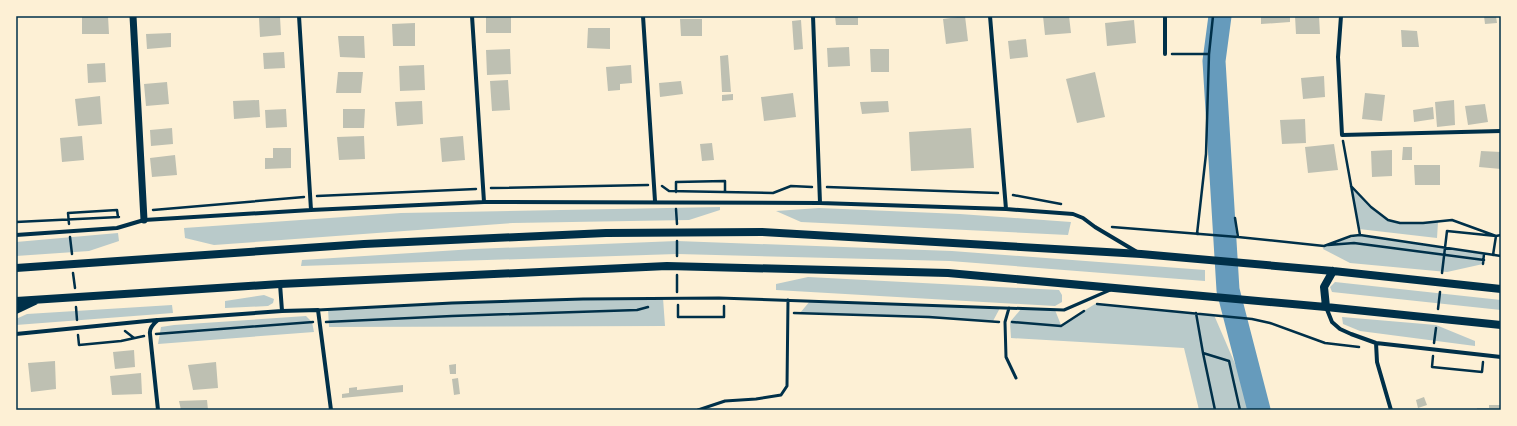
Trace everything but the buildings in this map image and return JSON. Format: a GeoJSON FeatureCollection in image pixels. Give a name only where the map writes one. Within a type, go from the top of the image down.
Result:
{"type":"FeatureCollection","features":[{"type":"Feature","properties":{"kind":"main road"},"geometry":{"type":"LineString","coordinates":[[16,268],[364,244],[606,232],[762,232],[1141,254],[1333,271],[1501,289]]}},
{"type":"Feature","properties":{"kind":"main road"},"geometry":{"type":"LineString","coordinates":[[16,301],[280,284],[667,266],[948,273],[1326,306],[1501,325]]}},
{"type":"Feature","properties":{"kind":"main road"},"geometry":{"type":"LineString","coordinates":[[1326,306],[1324,287],[1333,271]]}},
{"type":"Feature","properties":{"kind":"main road"},"geometry":{"type":"LineString","coordinates":[[16,310],[41,299]]}},
{"type":"Feature","properties":{"kind":"street"},"geometry":{"type":"LineString","coordinates":[[133,16],[144,220]]}},
{"type":"Feature","properties":{"kind":"street"},"geometry":{"type":"LineString","coordinates":[[299,16],[311,210]]}},
{"type":"Feature","properties":{"kind":"street"},"geometry":{"type":"LineString","coordinates":[[472,16],[484,202]]}},
{"type":"Feature","properties":{"kind":"street"},"geometry":{"type":"LineString","coordinates":[[643,16],[654,201]]}},
{"type":"Feature","properties":{"kind":"street"},"geometry":{"type":"LineString","coordinates":[[813,16],[820,202]]}},
{"type":"Feature","properties":{"kind":"street"},"geometry":{"type":"LineString","coordinates":[[990,16],[1006,209]]}},
{"type":"Feature","properties":{"kind":"street"},"geometry":{"type":"LineString","coordinates":[[1165,16],[1165,54]]}},
{"type":"Feature","properties":{"kind":"street"},"geometry":{"type":"LineString","coordinates":[[1341,16],[1338,57],[1342,135],[1501,131]]}},
{"type":"Feature","properties":{"kind":"street"},"geometry":{"type":"LineString","coordinates":[[16,235],[117,228],[144,220],[484,202],[820,202],[1006,209],[1073,214],[1083,218],[1095,227],[1141,254]]}},
{"type":"Feature","properties":{"kind":"street"},"geometry":{"type":"LineString","coordinates":[[280,284],[282,312]]}},
{"type":"Feature","properties":{"kind":"street"},"geometry":{"type":"LineString","coordinates":[[1326,306],[1332,322],[1340,329],[1376,343],[1501,357]]}},
{"type":"Feature","properties":{"kind":"street"},"geometry":{"type":"LineString","coordinates":[[16,334],[158,320],[318,310],[332,410]]}},
{"type":"Feature","properties":{"kind":"street"},"geometry":{"type":"LineString","coordinates":[[158,320],[152,325],[149,331],[158,410]]}},
{"type":"Feature","properties":{"kind":"street"},"geometry":{"type":"LineString","coordinates":[[1376,343],[1375,349],[1377,362],[1391,410]]}},
{"type":"Feature","properties":{"kind":"lane"},"geometry":{"type":"LineString","coordinates":[[318,310],[452,303],[583,299],[719,298],[1064,310],[1116,287]]}},
{"type":"Feature","properties":{"kind":"lane"},"geometry":{"type":"LineString","coordinates":[[698,410],[725,401],[756,399],[781,395],[787,386],[788,300]]}},
{"type":"Feature","properties":{"kind":"lane"},"geometry":{"type":"LineString","coordinates":[[1009,308],[1005,322],[1006,357],[1016,378]]}},
{"type":"Feature","properties":{"kind":"path"},"geometry":{"type":"LineString","coordinates":[[1214,16],[1209,54],[1206,154],[1197,234],[1324,246],[1354,243],[1484,260]]}},
{"type":"Feature","properties":{"kind":"path"},"geometry":{"type":"LineString","coordinates":[[1165,54],[1209,54]]}},
{"type":"Feature","properties":{"kind":"path"},"geometry":{"type":"LineString","coordinates":[[1342,135],[1360,235]]}},
{"type":"Feature","properties":{"kind":"path"},"geometry":{"type":"LineString","coordinates":[[676,196],[676,182],[724,181],[724,192]]}},
{"type":"Feature","properties":{"kind":"path"},"geometry":{"type":"LineString","coordinates":[[144,212],[151,210],[310,197],[483,188],[643,185]]}},
{"type":"Feature","properties":{"kind":"path"},"geometry":{"type":"LineString","coordinates":[[1351,186],[1371,207],[1388,220],[1400,223],[1423,223],[1452,220],[1496,236]]}},
{"type":"Feature","properties":{"kind":"path"},"geometry":{"type":"LineString","coordinates":[[676,204],[677,226]]}},
{"type":"Feature","properties":{"kind":"path"},"geometry":{"type":"LineString","coordinates":[[70,228],[68,213],[118,210],[118,217]]}},
{"type":"Feature","properties":{"kind":"path"},"geometry":{"type":"LineString","coordinates":[[16,222],[122,217]]}},
{"type":"Feature","properties":{"kind":"path"},"geometry":{"type":"LineString","coordinates":[[1235,218],[1238,237]]}},
{"type":"Feature","properties":{"kind":"path"},"geometry":{"type":"LineString","coordinates":[[1441,278],[1447,231],[1496,236],[1501,235]]}},
{"type":"Feature","properties":{"kind":"path"},"geometry":{"type":"LineString","coordinates":[[677,234],[677,262]]}},
{"type":"Feature","properties":{"kind":"path"},"geometry":{"type":"LineString","coordinates":[[1324,246],[1351,236],[1360,235],[1501,256]]}},
{"type":"Feature","properties":{"kind":"path"},"geometry":{"type":"LineString","coordinates":[[70,236],[72,260]]}},
{"type":"Feature","properties":{"kind":"path"},"geometry":{"type":"LineString","coordinates":[[1493,256],[1496,236]]}},
{"type":"Feature","properties":{"kind":"path"},"geometry":{"type":"LineString","coordinates":[[1483,264],[1484,254]]}},
{"type":"Feature","properties":{"kind":"path"},"geometry":{"type":"LineString","coordinates":[[73,267],[75,290]]}},
{"type":"Feature","properties":{"kind":"path"},"geometry":{"type":"LineString","coordinates":[[677,270],[678,294]]}},
{"type":"Feature","properties":{"kind":"path"},"geometry":{"type":"LineString","coordinates":[[1438,310],[1441,285]]}},
{"type":"Feature","properties":{"kind":"path"},"geometry":{"type":"LineString","coordinates":[[678,302],[678,317],[724,317],[724,306]]}},
{"type":"Feature","properties":{"kind":"path"},"geometry":{"type":"LineString","coordinates":[[76,306],[77,322]]}},
{"type":"Feature","properties":{"kind":"path"},"geometry":{"type":"LineString","coordinates":[[78,329],[79,345],[134,338],[150,334],[227,328],[452,316],[638,310],[652,306]]}},
{"type":"Feature","properties":{"kind":"path"},"geometry":{"type":"LineString","coordinates":[[1215,410],[1196,313],[1252,319],[1270,323],[1326,342],[1375,349]]}},
{"type":"Feature","properties":{"kind":"path"},"geometry":{"type":"LineString","coordinates":[[1434,346],[1436,325]]}},
{"type":"Feature","properties":{"kind":"path"},"geometry":{"type":"LineString","coordinates":[[1203,353],[1230,361],[1240,410]]}},
{"type":"Feature","properties":{"kind":"path"},"geometry":{"type":"LineString","coordinates":[[1433,353],[1432,367],[1482,372],[1484,360]]}},
{"type":"Feature","properties":{"kind":"shaded area"},"geometry":{"type":"Polygon","coordinates":[[[1351,186],[1373,210],[1383,218],[1399,223],[1438,222],[1437,238],[1359,229],[1351,186]]]}},
{"type":"Feature","properties":{"kind":"shaded area"},"geometry":{"type":"Polygon","coordinates":[[[720,207],[720,210],[689,220],[513,223],[214,245],[185,238],[184,228],[401,213],[720,207]]]}},
{"type":"Feature","properties":{"kind":"shaded area"},"geometry":{"type":"Polygon","coordinates":[[[819,208],[960,214],[1071,222],[1068,235],[801,222],[776,211],[819,208]]]}},
{"type":"Feature","properties":{"kind":"shaded area"},"geometry":{"type":"Polygon","coordinates":[[[118,233],[119,241],[89,251],[16,256],[16,242],[118,233]]]}},
{"type":"Feature","properties":{"kind":"shaded area"},"geometry":{"type":"Polygon","coordinates":[[[1360,235],[1484,254],[1483,264],[1447,272],[1350,263],[1323,249],[1324,246],[1360,235]]]}},
{"type":"Feature","properties":{"kind":"shaded area"},"geometry":{"type":"Polygon","coordinates":[[[677,241],[952,251],[1205,270],[1205,281],[950,261],[677,254],[301,266],[302,260],[474,249],[677,241]]]}},
{"type":"Feature","properties":{"kind":"shaded area"},"geometry":{"type":"Polygon","coordinates":[[[808,277],[1059,290],[1062,295],[1062,302],[1055,306],[776,290],[776,284],[808,277]]]}},
{"type":"Feature","properties":{"kind":"shaded area"},"geometry":{"type":"Polygon","coordinates":[[[1335,282],[1501,300],[1501,310],[1332,292],[1330,287],[1335,282]]]}},
{"type":"Feature","properties":{"kind":"shaded area"},"geometry":{"type":"Polygon","coordinates":[[[264,295],[274,299],[273,303],[268,306],[225,308],[225,301],[264,295]]]}},
{"type":"Feature","properties":{"kind":"shaded area"},"geometry":{"type":"Polygon","coordinates":[[[663,298],[665,326],[329,327],[328,309],[452,303],[663,298]]]}},
{"type":"Feature","properties":{"kind":"shaded area"},"geometry":{"type":"Polygon","coordinates":[[[810,301],[1000,308],[993,321],[800,313],[810,301]]]}},
{"type":"Feature","properties":{"kind":"shaded area"},"geometry":{"type":"Polygon","coordinates":[[[1095,304],[1214,315],[1255,410],[1199,410],[1184,348],[1011,338],[1010,322],[1021,309],[1055,310],[1061,325],[1095,304]]]}},
{"type":"Feature","properties":{"kind":"shaded area"},"geometry":{"type":"Polygon","coordinates":[[[172,305],[173,313],[16,325],[16,319],[27,314],[172,305]]]}},
{"type":"Feature","properties":{"kind":"shaded area"},"geometry":{"type":"Polygon","coordinates":[[[306,316],[312,322],[314,332],[158,344],[161,327],[306,316]]]}},
{"type":"Feature","properties":{"kind":"shaded area"},"geometry":{"type":"Polygon","coordinates":[[[1342,317],[1436,325],[1475,341],[1475,346],[1360,331],[1343,324],[1342,317]]]}},
{"type":"Feature","properties":{"kind":"waterway"},"geometry":{"type":"LineString","coordinates":[[1220,16],[1214,61],[1228,290],[1259,410]]}}]}
